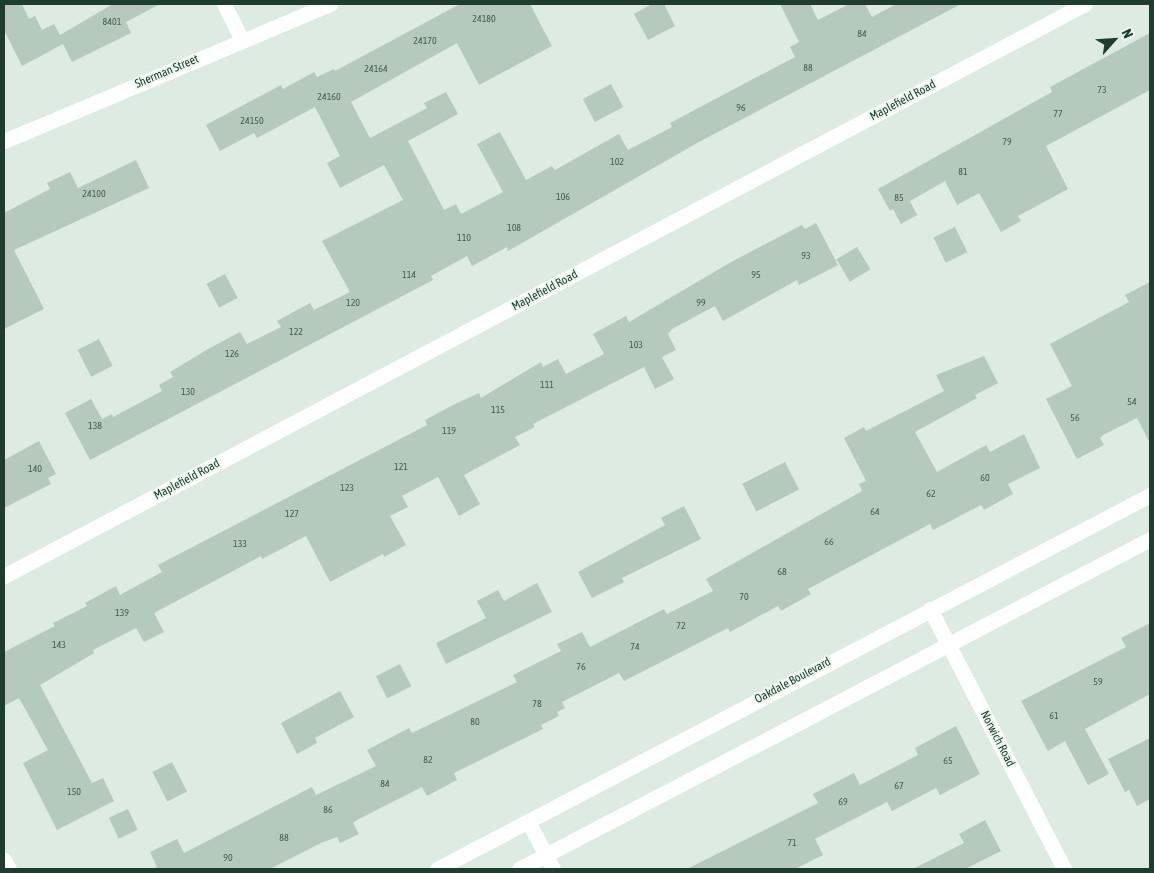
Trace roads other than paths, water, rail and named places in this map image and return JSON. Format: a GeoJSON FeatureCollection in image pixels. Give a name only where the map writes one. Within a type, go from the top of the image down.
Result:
{"type":"FeatureCollection","features":[{"type":"Feature","properties":{"kind":"street"},"geometry":{"type":"LineString","coordinates":[[224,4],[242,40]]}},
{"type":"Feature","properties":{"kind":"street","name":"Sherman Street"},"geometry":{"type":"LineString","coordinates":[[4,140],[330,4]]}},
{"type":"Feature","properties":{"kind":"street","name":"Maplefield Road"},"geometry":{"type":"LineString","coordinates":[[4,576],[1086,4]]}},
{"type":"Feature","properties":{"kind":"street","name":"Oakdale Boulevard"},"geometry":{"type":"LineString","coordinates":[[437,869],[1150,494]]}},
{"type":"Feature","properties":{"kind":"street"},"geometry":{"type":"LineString","coordinates":[[519,869],[1150,540]]}},
{"type":"Feature","properties":{"kind":"street","name":"Norwich Road"},"geometry":{"type":"LineString","coordinates":[[930,610],[1064,869]]}},
{"type":"Feature","properties":{"kind":"street"},"geometry":{"type":"LineString","coordinates":[[528,821],[553,869]]}},
{"type":"Feature","properties":{"kind":"street"},"geometry":{"type":"LineString","coordinates":[[4,860],[9,869]]}}]}
